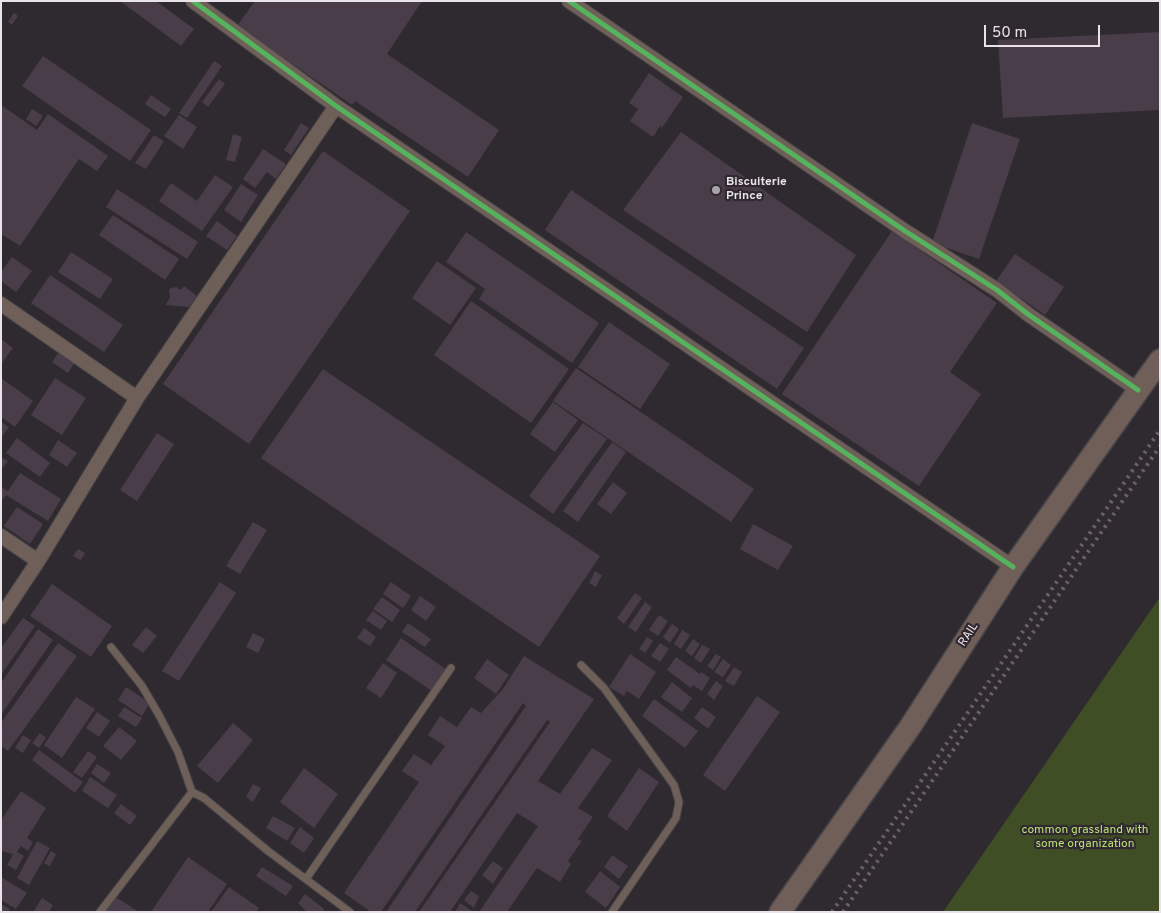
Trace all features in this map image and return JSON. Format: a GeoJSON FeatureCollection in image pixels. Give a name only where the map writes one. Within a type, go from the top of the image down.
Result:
{"type":"FeatureCollection","features":[{"type":"Feature","properties":{"kind":"main road","name":"RAIL"},"geometry":{"type":"LineString","coordinates":[[780,912],[910,726],[1013,567],[1160,360]]}},
{"type":"Feature","properties":{"kind":"street"},"geometry":{"type":"LineString","coordinates":[[193,1],[336,106],[1013,567]]}},
{"type":"Feature","properties":{"kind":"street"},"geometry":{"type":"LineString","coordinates":[[569,1],[905,231],[997,290],[1029,315],[1138,390]]}},
{"type":"Feature","properties":{"kind":"street"},"geometry":{"type":"LineString","coordinates":[[1,617],[38,561],[136,398],[336,106]]}},
{"type":"Feature","properties":{"kind":"street"},"geometry":{"type":"LineString","coordinates":[[1,304],[136,398]]}},
{"type":"Feature","properties":{"kind":"street"},"geometry":{"type":"LineString","coordinates":[[1,536],[38,561]]}},
{"type":"Feature","properties":{"kind":"lane"},"geometry":{"type":"LineString","coordinates":[[111,647],[142,686],[159,715],[178,752],[192,792],[204,798],[350,912]]}},
{"type":"Feature","properties":{"kind":"lane"},"geometry":{"type":"LineString","coordinates":[[581,665],[604,688],[674,785],[679,802],[676,818],[612,912]]}},
{"type":"Feature","properties":{"kind":"lane"},"geometry":{"type":"LineString","coordinates":[[306,879],[451,668]]}},
{"type":"Feature","properties":{"kind":"lane"},"geometry":{"type":"LineString","coordinates":[[100,912],[192,792]]}},
{"type":"Feature","properties":{"kind":"green space","name":"common grassland with some organization"},"geometry":{"type":"Polygon","coordinates":[[[1160,597],[1160,912],[943,912],[1160,597]]]}},
{"type":"Feature","properties":{"kind":"building"},"geometry":{"type":"Polygon","coordinates":[[[120,1],[156,1],[194,29],[181,46],[120,1]]]}},
{"type":"Feature","properties":{"kind":"building"},"geometry":{"type":"Polygon","coordinates":[[[255,1],[422,1],[387,54],[499,130],[468,177],[355,101],[352,105],[237,26],[255,1]]]}},
{"type":"Feature","properties":{"kind":"building"},"geometry":{"type":"Polygon","coordinates":[[[14,13],[18,16],[12,25],[8,22],[14,13]]]}},
{"type":"Feature","properties":{"kind":"building"},"geometry":{"type":"Polygon","coordinates":[[[1160,32],[1160,110],[1003,118],[998,40],[1160,32]]]}},
{"type":"Feature","properties":{"kind":"building"},"geometry":{"type":"Polygon","coordinates":[[[43,56],[151,130],[130,161],[22,86],[43,56]]]}},
{"type":"Feature","properties":{"kind":"building"},"geometry":{"type":"Polygon","coordinates":[[[214,61],[222,66],[187,118],[179,113],[214,61]]]}},
{"type":"Feature","properties":{"kind":"building"},"geometry":{"type":"Polygon","coordinates":[[[649,73],[683,97],[662,128],[660,126],[653,137],[630,121],[638,109],[629,103],[649,73]]]}},
{"type":"Feature","properties":{"kind":"building"},"geometry":{"type":"Polygon","coordinates":[[[219,79],[225,84],[208,107],[202,102],[219,79]]]}},
{"type":"Feature","properties":{"kind":"building"},"geometry":{"type":"Polygon","coordinates":[[[151,95],[171,109],[165,117],[145,104],[151,95]]]}},
{"type":"Feature","properties":{"kind":"building"},"geometry":{"type":"Polygon","coordinates":[[[1,105],[37,130],[48,114],[108,156],[97,171],[79,159],[20,246],[1,234],[1,105]]]}},
{"type":"Feature","properties":{"kind":"building"},"geometry":{"type":"Polygon","coordinates":[[[32,109],[43,116],[36,126],[26,119],[32,109]]]}},
{"type":"Feature","properties":{"kind":"building"},"geometry":{"type":"Polygon","coordinates":[[[179,115],[197,127],[183,149],[164,136],[179,115]]]}},
{"type":"Feature","properties":{"kind":"building"},"geometry":{"type":"Polygon","coordinates":[[[301,123],[309,128],[291,155],[284,150],[301,123]]]}},
{"type":"Feature","properties":{"kind":"building"},"geometry":{"type":"Polygon","coordinates":[[[972,123],[1020,139],[979,259],[932,243],[972,123]]]}},
{"type":"Feature","properties":{"kind":"building"},"geometry":{"type":"Polygon","coordinates":[[[681,132],[856,255],[807,332],[623,210],[681,132]]]}},
{"type":"Feature","properties":{"kind":"building"},"geometry":{"type":"Polygon","coordinates":[[[233,134],[242,137],[235,162],[226,160],[233,134]]]}},
{"type":"Feature","properties":{"kind":"building"},"geometry":{"type":"Polygon","coordinates":[[[154,135],[164,141],[146,169],[135,163],[154,135]]]}},
{"type":"Feature","properties":{"kind":"building"},"geometry":{"type":"Polygon","coordinates":[[[263,149],[286,164],[276,179],[267,172],[255,188],[243,179],[263,149]]]}},
{"type":"Feature","properties":{"kind":"building"},"geometry":{"type":"Polygon","coordinates":[[[323,151],[410,211],[249,444],[163,384],[323,151]]]}},
{"type":"Feature","properties":{"kind":"building"},"geometry":{"type":"Polygon","coordinates":[[[215,175],[233,187],[202,231],[159,201],[171,183],[197,201],[215,175]]]}},
{"type":"Feature","properties":{"kind":"building"},"geometry":{"type":"Polygon","coordinates":[[[241,184],[258,195],[241,222],[224,210],[241,184]]]}},
{"type":"Feature","properties":{"kind":"building"},"geometry":{"type":"Polygon","coordinates":[[[117,189],[198,242],[187,259],[106,207],[117,189]]]}},
{"type":"Feature","properties":{"kind":"building"},"geometry":{"type":"Polygon","coordinates":[[[571,190],[804,348],[777,389],[545,230],[571,190]]]}},
{"type":"Feature","properties":{"kind":"building"},"geometry":{"type":"Polygon","coordinates":[[[113,215],[179,259],[165,280],[99,235],[113,215]]]}},
{"type":"Feature","properties":{"kind":"building"},"geometry":{"type":"Polygon","coordinates":[[[217,221],[237,236],[227,250],[206,236],[217,221]]]}},
{"type":"Feature","properties":{"kind":"building"},"geometry":{"type":"Polygon","coordinates":[[[892,231],[997,303],[950,372],[981,394],[919,486],[782,394],[892,231]]]}},
{"type":"Feature","properties":{"kind":"building"},"geometry":{"type":"Polygon","coordinates":[[[466,232],[599,323],[572,363],[479,299],[485,289],[446,262],[466,232]]]}},
{"type":"Feature","properties":{"kind":"building"},"geometry":{"type":"Polygon","coordinates":[[[71,252],[113,279],[100,299],[58,272],[71,252]]]}},
{"type":"Feature","properties":{"kind":"building"},"geometry":{"type":"Polygon","coordinates":[[[1015,254],[1064,287],[1045,315],[996,281],[1015,254]]]}},
{"type":"Feature","properties":{"kind":"building"},"geometry":{"type":"Polygon","coordinates":[[[12,257],[32,271],[16,292],[1,281],[1,272],[12,257]]]}},
{"type":"Feature","properties":{"kind":"building"},"geometry":{"type":"Polygon","coordinates":[[[437,261],[476,288],[450,325],[412,298],[437,261]]]}},
{"type":"Feature","properties":{"kind":"building"},"geometry":{"type":"Polygon","coordinates":[[[50,275],[123,325],[104,352],[31,303],[50,275]]]}},
{"type":"Feature","properties":{"kind":"building"},"geometry":{"type":"Polygon","coordinates":[[[184,286],[197,296],[189,307],[166,305],[170,297],[169,289],[176,287],[181,290],[184,286]]]}},
{"type":"Feature","properties":{"kind":"building"},"geometry":{"type":"Polygon","coordinates":[[[471,301],[569,369],[531,423],[434,355],[471,301]]]}},
{"type":"Feature","properties":{"kind":"building"},"geometry":{"type":"Polygon","coordinates":[[[609,322],[670,364],[640,409],[578,367],[609,322]]]}},
{"type":"Feature","properties":{"kind":"building"},"geometry":{"type":"Polygon","coordinates":[[[1,339],[13,348],[1,364],[1,339]]]}},
{"type":"Feature","properties":{"kind":"building"},"geometry":{"type":"Polygon","coordinates":[[[59,352],[75,362],[68,373],[52,362],[59,352]]]}},
{"type":"Feature","properties":{"kind":"building"},"geometry":{"type":"Polygon","coordinates":[[[576,368],[754,489],[731,522],[553,401],[576,368]]]}},
{"type":"Feature","properties":{"kind":"building"},"geometry":{"type":"Polygon","coordinates":[[[323,369],[600,556],[539,647],[261,458],[323,369]]]}},
{"type":"Feature","properties":{"kind":"building"},"geometry":{"type":"Polygon","coordinates":[[[1,378],[33,401],[15,427],[1,417],[1,378]]]}},
{"type":"Feature","properties":{"kind":"building"},"geometry":{"type":"Polygon","coordinates":[[[55,378],[86,398],[62,435],[31,415],[55,378]]]}},
{"type":"Feature","properties":{"kind":"building"},"geometry":{"type":"Polygon","coordinates":[[[553,402],[578,420],[555,452],[530,434],[553,402]]]}},
{"type":"Feature","properties":{"kind":"building"},"geometry":{"type":"Polygon","coordinates":[[[1,422],[9,427],[1,438],[1,422]]]}},
{"type":"Feature","properties":{"kind":"building"},"geometry":{"type":"Polygon","coordinates":[[[583,423],[607,439],[553,514],[529,496],[583,423]]]}},
{"type":"Feature","properties":{"kind":"building"},"geometry":{"type":"Polygon","coordinates":[[[157,433],[174,444],[137,501],[120,490],[157,433]]]}},
{"type":"Feature","properties":{"kind":"building"},"geometry":{"type":"Polygon","coordinates":[[[17,438],[50,463],[40,477],[6,453],[17,438]]]}},
{"type":"Feature","properties":{"kind":"building"},"geometry":{"type":"Polygon","coordinates":[[[58,440],[77,453],[67,467],[49,455],[58,440]]]}},
{"type":"Feature","properties":{"kind":"building"},"geometry":{"type":"Polygon","coordinates":[[[612,442],[626,452],[578,522],[563,511],[612,442]]]}},
{"type":"Feature","properties":{"kind":"building"},"geometry":{"type":"Polygon","coordinates":[[[1,457],[8,461],[1,470],[1,457]]]}},
{"type":"Feature","properties":{"kind":"building"},"geometry":{"type":"Polygon","coordinates":[[[20,473],[61,499],[48,521],[6,495],[1,502],[1,487],[8,491],[20,473]]]}},
{"type":"Feature","properties":{"kind":"building"},"geometry":{"type":"Polygon","coordinates":[[[613,482],[627,493],[611,514],[597,504],[613,482]]]}},
{"type":"Feature","properties":{"kind":"building"},"geometry":{"type":"Polygon","coordinates":[[[17,507],[43,524],[30,544],[4,526],[17,507]]]}},
{"type":"Feature","properties":{"kind":"building"},"geometry":{"type":"Polygon","coordinates":[[[253,522],[267,530],[240,574],[226,566],[253,522]]]}},
{"type":"Feature","properties":{"kind":"building"},"geometry":{"type":"Polygon","coordinates":[[[753,524],[793,546],[778,570],[740,549],[753,524]]]}},
{"type":"Feature","properties":{"kind":"building"},"geometry":{"type":"Polygon","coordinates":[[[78,549],[85,553],[81,560],[73,556],[78,549]]]}},
{"type":"Feature","properties":{"kind":"building"},"geometry":{"type":"Polygon","coordinates":[[[595,571],[602,575],[596,587],[589,583],[595,571]]]}},
{"type":"Feature","properties":{"kind":"building"},"geometry":{"type":"Polygon","coordinates":[[[220,582],[236,593],[179,681],[162,671],[220,582]]]}},
{"type":"Feature","properties":{"kind":"building"},"geometry":{"type":"Polygon","coordinates":[[[391,582],[411,596],[403,608],[383,594],[391,582]]]}},
{"type":"Feature","properties":{"kind":"building"},"geometry":{"type":"Polygon","coordinates":[[[52,584],[112,626],[91,657],[30,616],[52,584]]]}},
{"type":"Feature","properties":{"kind":"building"},"geometry":{"type":"Polygon","coordinates":[[[635,593],[642,598],[624,624],[617,618],[635,593]]]}},
{"type":"Feature","properties":{"kind":"building"},"geometry":{"type":"Polygon","coordinates":[[[420,596],[436,607],[426,621],[411,610],[420,596]]]}},
{"type":"Feature","properties":{"kind":"building"},"geometry":{"type":"Polygon","coordinates":[[[382,597],[400,610],[392,622],[373,609],[382,597]]]}},
{"type":"Feature","properties":{"kind":"building"},"geometry":{"type":"Polygon","coordinates":[[[645,602],[652,607],[636,632],[628,627],[645,602]]]}},
{"type":"Feature","properties":{"kind":"building"},"geometry":{"type":"Polygon","coordinates":[[[373,611],[387,621],[381,630],[366,620],[373,611]]]}},
{"type":"Feature","properties":{"kind":"building"},"geometry":{"type":"Polygon","coordinates":[[[659,615],[668,621],[658,636],[649,630],[659,615]]]}},
{"type":"Feature","properties":{"kind":"building"},"geometry":{"type":"Polygon","coordinates":[[[23,618],[35,626],[1,675],[1,648],[23,618]]]}},
{"type":"Feature","properties":{"kind":"building"},"geometry":{"type":"Polygon","coordinates":[[[408,623],[431,639],[425,647],[402,632],[408,623]]]}},
{"type":"Feature","properties":{"kind":"building"},"geometry":{"type":"Polygon","coordinates":[[[672,624],[679,629],[670,643],[663,637],[672,624]]]}},
{"type":"Feature","properties":{"kind":"building"},"geometry":{"type":"Polygon","coordinates":[[[146,627],[157,636],[143,653],[132,645],[146,627]]]}},
{"type":"Feature","properties":{"kind":"building"},"geometry":{"type":"Polygon","coordinates":[[[364,628],[376,637],[370,646],[357,638],[364,628]]]}},
{"type":"Feature","properties":{"kind":"building"},"geometry":{"type":"Polygon","coordinates":[[[38,629],[53,640],[1,715],[1,683],[38,629]]]}},
{"type":"Feature","properties":{"kind":"building"},"geometry":{"type":"Polygon","coordinates":[[[682,630],[690,635],[681,649],[674,644],[682,630]]]}},
{"type":"Feature","properties":{"kind":"building"},"geometry":{"type":"Polygon","coordinates":[[[253,633],[265,639],[258,653],[246,647],[253,633]]]}},
{"type":"Feature","properties":{"kind":"building"},"geometry":{"type":"Polygon","coordinates":[[[647,637],[653,641],[645,653],[639,649],[647,637]]]}},
{"type":"Feature","properties":{"kind":"building"},"geometry":{"type":"Polygon","coordinates":[[[401,638],[447,670],[432,691],[386,660],[401,638]]]}},
{"type":"Feature","properties":{"kind":"building"},"geometry":{"type":"Polygon","coordinates":[[[693,639],[700,644],[692,656],[685,651],[693,639]]]}},
{"type":"Feature","properties":{"kind":"building"},"geometry":{"type":"Polygon","coordinates":[[[58,643],[77,656],[8,751],[1,746],[1,723],[58,643]]]}},
{"type":"Feature","properties":{"kind":"building"},"geometry":{"type":"Polygon","coordinates":[[[660,643],[669,649],[660,662],[651,656],[660,643]]]}},
{"type":"Feature","properties":{"kind":"building"},"geometry":{"type":"Polygon","coordinates":[[[702,645],[710,649],[701,663],[694,658],[702,645]]]}},
{"type":"Feature","properties":{"kind":"building"},"geometry":{"type":"Polygon","coordinates":[[[630,654],[656,672],[639,699],[627,691],[624,696],[609,687],[630,654]]]}},
{"type":"Feature","properties":{"kind":"building"},"geometry":{"type":"Polygon","coordinates":[[[716,654],[721,657],[713,670],[707,666],[716,654]]]}},
{"type":"Feature","properties":{"kind":"building"},"geometry":{"type":"Polygon","coordinates":[[[524,656],[594,699],[538,781],[560,794],[592,748],[612,760],[578,808],[593,817],[578,839],[582,841],[568,861],[571,864],[560,882],[537,868],[507,912],[479,912],[538,826],[517,813],[450,912],[419,912],[550,722],[547,720],[415,912],[386,912],[526,706],[523,703],[381,912],[371,912],[344,893],[419,782],[402,771],[414,754],[431,765],[445,746],[428,735],[440,716],[457,727],[471,707],[481,713],[503,689],[524,656]]]}},
{"type":"Feature","properties":{"kind":"building"},"geometry":{"type":"Polygon","coordinates":[[[676,657],[700,674],[701,672],[710,678],[702,691],[693,685],[691,688],[667,670],[676,657]]]}},
{"type":"Feature","properties":{"kind":"building"},"geometry":{"type":"Polygon","coordinates":[[[487,659],[509,675],[496,694],[474,678],[487,659]]]}},
{"type":"Feature","properties":{"kind":"building"},"geometry":{"type":"Polygon","coordinates":[[[723,659],[731,665],[723,677],[714,672],[723,659]]]}},
{"type":"Feature","properties":{"kind":"building"},"geometry":{"type":"Polygon","coordinates":[[[383,663],[397,673],[381,698],[366,688],[383,663]]]}},
{"type":"Feature","properties":{"kind":"building"},"geometry":{"type":"Polygon","coordinates":[[[734,667],[742,672],[734,686],[725,681],[734,667]]]}},
{"type":"Feature","properties":{"kind":"building"},"geometry":{"type":"Polygon","coordinates":[[[716,681],[723,686],[714,700],[707,694],[716,681]]]}},
{"type":"Feature","properties":{"kind":"building"},"geometry":{"type":"Polygon","coordinates":[[[672,682],[692,698],[682,712],[661,697],[672,682]]]}},
{"type":"Feature","properties":{"kind":"building"},"geometry":{"type":"Polygon","coordinates":[[[126,687],[150,703],[142,716],[118,700],[126,687]]]}},
{"type":"Feature","properties":{"kind":"building"},"geometry":{"type":"Polygon","coordinates":[[[757,696],[780,712],[725,791],[703,775],[757,696]]]}},
{"type":"Feature","properties":{"kind":"building"},"geometry":{"type":"Polygon","coordinates":[[[76,697],[95,709],[62,758],[44,745],[76,697]]]}},
{"type":"Feature","properties":{"kind":"building"},"geometry":{"type":"Polygon","coordinates":[[[654,699],[698,731],[685,748],[642,716],[654,699]]]}},
{"type":"Feature","properties":{"kind":"building"},"geometry":{"type":"Polygon","coordinates":[[[124,707],[142,718],[136,727],[118,716],[124,707]]]}},
{"type":"Feature","properties":{"kind":"building"},"geometry":{"type":"Polygon","coordinates":[[[702,707],[716,717],[708,729],[694,718],[702,707]]]}},
{"type":"Feature","properties":{"kind":"building"},"geometry":{"type":"Polygon","coordinates":[[[97,712],[110,721],[99,737],[86,728],[97,712]]]}},
{"type":"Feature","properties":{"kind":"building"},"geometry":{"type":"Polygon","coordinates":[[[233,723],[253,740],[218,783],[197,766],[233,723]]]}},
{"type":"Feature","properties":{"kind":"building"},"geometry":{"type":"Polygon","coordinates":[[[119,727],[137,741],[121,760],[103,746],[119,727]]]}},
{"type":"Feature","properties":{"kind":"building"},"geometry":{"type":"Polygon","coordinates":[[[40,733],[46,738],[39,748],[32,743],[40,733]]]}},
{"type":"Feature","properties":{"kind":"building"},"geometry":{"type":"Polygon","coordinates":[[[23,735],[31,740],[23,753],[15,748],[23,735]]]}},
{"type":"Feature","properties":{"kind":"building"},"geometry":{"type":"Polygon","coordinates":[[[39,750],[83,782],[75,793],[32,760],[39,750]]]}},
{"type":"Feature","properties":{"kind":"building"},"geometry":{"type":"Polygon","coordinates":[[[88,751],[97,757],[82,778],[73,772],[88,751]]]}},
{"type":"Feature","properties":{"kind":"building"},"geometry":{"type":"Polygon","coordinates":[[[97,764],[111,773],[104,783],[91,773],[97,764]]]}},
{"type":"Feature","properties":{"kind":"building"},"geometry":{"type":"Polygon","coordinates":[[[304,768],[338,794],[314,828],[280,802],[304,768]]]}},
{"type":"Feature","properties":{"kind":"building"},"geometry":{"type":"Polygon","coordinates":[[[639,768],[659,782],[627,831],[607,816],[639,768]]]}},
{"type":"Feature","properties":{"kind":"building"},"geometry":{"type":"Polygon","coordinates":[[[90,777],[117,795],[108,808],[82,791],[90,777]]]}},
{"type":"Feature","properties":{"kind":"building"},"geometry":{"type":"Polygon","coordinates":[[[253,784],[261,788],[253,802],[246,797],[253,784]]]}},
{"type":"Feature","properties":{"kind":"building"},"geometry":{"type":"Polygon","coordinates":[[[21,791],[46,808],[27,838],[33,842],[28,851],[21,846],[17,852],[24,856],[16,870],[7,865],[13,854],[1,851],[1,820],[21,791]]]}},
{"type":"Feature","properties":{"kind":"building"},"geometry":{"type":"Polygon","coordinates":[[[121,804],[137,816],[130,825],[114,813],[121,804]]]}},
{"type":"Feature","properties":{"kind":"building"},"geometry":{"type":"Polygon","coordinates":[[[273,816],[295,828],[287,841],[266,828],[273,816]]]}},
{"type":"Feature","properties":{"kind":"building"},"geometry":{"type":"Polygon","coordinates":[[[300,827],[314,838],[304,853],[290,843],[300,827]]]}},
{"type":"Feature","properties":{"kind":"building"},"geometry":{"type":"Polygon","coordinates":[[[37,841],[50,848],[29,885],[17,878],[37,841]]]}},
{"type":"Feature","properties":{"kind":"building"},"geometry":{"type":"Polygon","coordinates":[[[51,851],[56,854],[50,866],[44,863],[51,851]]]}},
{"type":"Feature","properties":{"kind":"building"},"geometry":{"type":"Polygon","coordinates":[[[612,855],[628,866],[619,879],[604,867],[612,855]]]}},
{"type":"Feature","properties":{"kind":"building"},"geometry":{"type":"Polygon","coordinates":[[[188,857],[227,884],[208,912],[151,912],[188,857]]]}},
{"type":"Feature","properties":{"kind":"building"},"geometry":{"type":"Polygon","coordinates":[[[493,861],[503,868],[493,884],[482,875],[493,861]]]}},
{"type":"Feature","properties":{"kind":"building"},"geometry":{"type":"Polygon","coordinates":[[[262,867],[293,886],[286,896],[256,876],[262,867]]]}},
{"type":"Feature","properties":{"kind":"building"},"geometry":{"type":"Polygon","coordinates":[[[600,871],[620,887],[606,908],[585,892],[600,871]]]}},
{"type":"Feature","properties":{"kind":"building"},"geometry":{"type":"Polygon","coordinates":[[[1,877],[27,893],[16,909],[1,900],[1,877]]]}},
{"type":"Feature","properties":{"kind":"building"},"geometry":{"type":"Polygon","coordinates":[[[229,887],[259,908],[256,912],[211,912],[229,887]]]}},
{"type":"Feature","properties":{"kind":"building"},"geometry":{"type":"Polygon","coordinates":[[[471,891],[479,896],[474,908],[464,900],[471,891]]]}},
{"type":"Feature","properties":{"kind":"building"},"geometry":{"type":"Polygon","coordinates":[[[305,894],[324,909],[323,912],[307,912],[298,903],[305,894]]]}},
{"type":"Feature","properties":{"kind":"building"},"geometry":{"type":"Polygon","coordinates":[[[114,896],[139,912],[104,912],[114,896]]]}},
{"type":"Feature","properties":{"kind":"building"},"geometry":{"type":"Polygon","coordinates":[[[42,898],[53,905],[49,912],[33,912],[42,898]]]}},
{"type":"Feature","properties":{"kind":"building"},"geometry":{"type":"Polygon","coordinates":[[[460,903],[474,912],[455,912],[460,903]]]}},
{"type":"Feature","properties":{"kind":"building"},"geometry":{"type":"Polygon","coordinates":[[[1,904],[10,909],[8,912],[1,912],[1,904]]]}},
{"type":"Feature","properties":{"kind":"railway"},"geometry":{"type":"LineString","coordinates":[[832,912],[1160,430]]}},
{"type":"Feature","properties":{"kind":"railway"},"geometry":{"type":"LineString","coordinates":[[843,912],[1160,446]]}},
{"type":"Feature","properties":{"kind":"cycle path"},"geometry":{"type":"LineString","coordinates":[[193,1],[336,106],[1013,567]]}},
{"type":"Feature","properties":{"kind":"cycle path"},"geometry":{"type":"LineString","coordinates":[[569,1],[905,231],[997,290],[1029,315],[1138,390]]}},
{"type":"Feature","properties":{"kind":"place","name":"Biscuiterie Prince"},"geometry":{"type":"Point","coordinates":[716,190]}}]}
